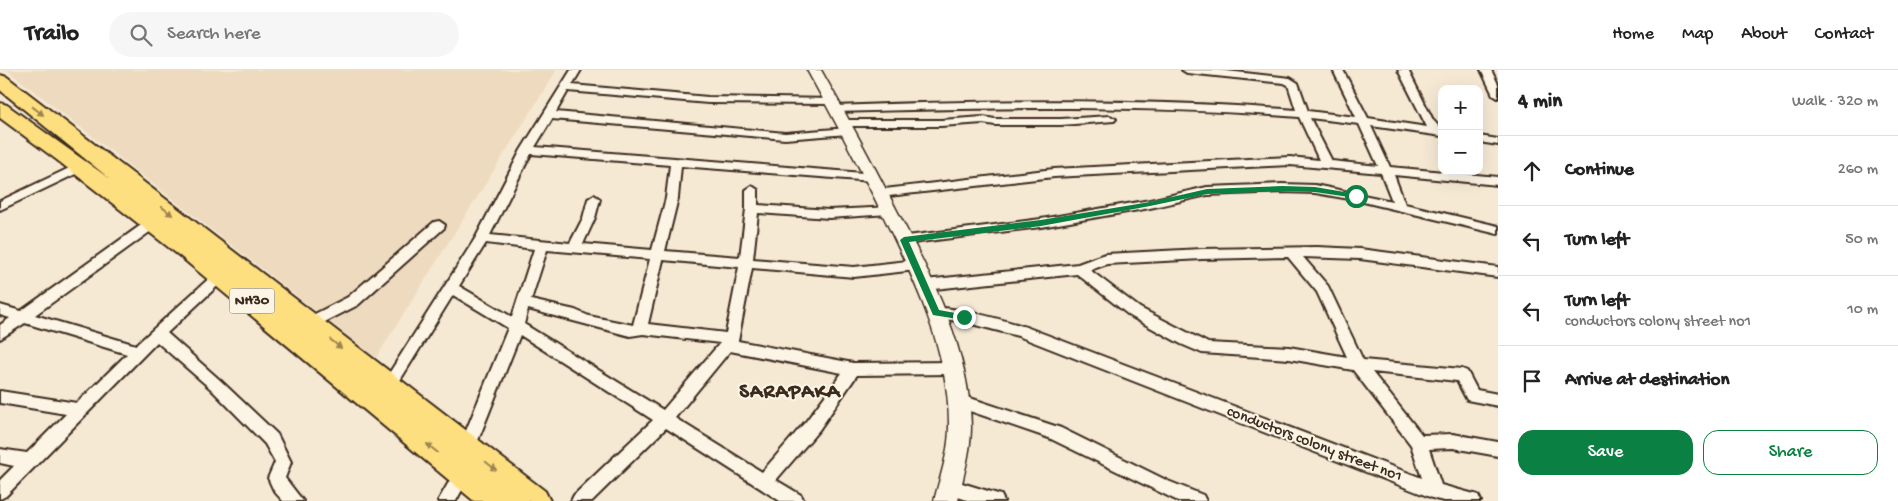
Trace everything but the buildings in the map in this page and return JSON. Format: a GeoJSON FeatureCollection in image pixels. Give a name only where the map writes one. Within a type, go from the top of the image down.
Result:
{"type":"FeatureCollection","features":[{"type":"Feature","properties":{"kind":"highway"},"geometry":{"type":"LineString","coordinates":[[0,81],[534,501]]}},
{"type":"Feature","properties":{"kind":"highway","name":"NH30"},"geometry":{"type":"LineString","coordinates":[[0,109],[82,166],[497,501]]}},
{"type":"Feature","properties":{"kind":"main road"},"geometry":{"type":"LineString","coordinates":[[814,70],[904,240],[925,284],[936,313],[952,368],[958,400],[960,427],[948,494]]}},
{"type":"Feature","properties":{"kind":"street"},"geometry":{"type":"LineString","coordinates":[[389,386],[482,238],[527,150],[576,70]]}},
{"type":"Feature","properties":{"kind":"street"},"geometry":{"type":"LineString","coordinates":[[1187,70],[1285,75],[1295,85],[1303,114],[1327,164]]}},
{"type":"Feature","properties":{"kind":"street"},"geometry":{"type":"LineString","coordinates":[[1338,70],[1365,122],[1400,206]]}},
{"type":"Feature","properties":{"kind":"street"},"geometry":{"type":"LineString","coordinates":[[1403,70],[1428,121],[1438,132]]}},
{"type":"Feature","properties":{"kind":"street"},"geometry":{"type":"LineString","coordinates":[[1491,72],[1498,95]]}},
{"type":"Feature","properties":{"kind":"street"},"geometry":{"type":"LineString","coordinates":[[566,88],[708,100],[840,116],[941,123],[983,120],[995,122],[1061,122],[1110,119]]}},
{"type":"Feature","properties":{"kind":"street"},"geometry":{"type":"LineString","coordinates":[[549,115],[785,136],[840,116],[902,107],[1134,106],[1208,108],[1303,114],[1438,133]]}},
{"type":"Feature","properties":{"kind":"street"},"geometry":{"type":"LineString","coordinates":[[1483,140],[1498,142]]}},
{"type":"Feature","properties":{"kind":"street"},"geometry":{"type":"LineString","coordinates":[[527,150],[676,162],[880,194]]}},
{"type":"Feature","properties":{"kind":"street"},"geometry":{"type":"LineString","coordinates":[[752,209],[830,214],[880,194],[1054,173],[1290,161],[1498,181]]}},
{"type":"Feature","properties":{"kind":"street"},"geometry":{"type":"LineString","coordinates":[[638,330],[672,198],[676,162]]}},
{"type":"Feature","properties":{"kind":"street"},"geometry":{"type":"LineString","coordinates":[[0,206],[82,166]]}},
{"type":"Feature","properties":{"kind":"street"},"geometry":{"type":"LineString","coordinates":[[904,240],[1041,223],[1150,204],[1207,191],[1282,188],[1315,189],[1400,206],[1498,230]]}},
{"type":"Feature","properties":{"kind":"street"},"geometry":{"type":"LineString","coordinates":[[580,501],[664,420],[730,342],[746,263],[752,209],[752,190]]}},
{"type":"Feature","properties":{"kind":"street"},"geometry":{"type":"LineString","coordinates":[[0,192],[13,200]]}},
{"type":"Feature","properties":{"kind":"street"},"geometry":{"type":"LineString","coordinates":[[575,247],[589,218],[594,199]]}},
{"type":"Feature","properties":{"kind":"street"},"geometry":{"type":"LineString","coordinates":[[0,333],[153,223]]}},
{"type":"Feature","properties":{"kind":"street"},"geometry":{"type":"LineString","coordinates":[[310,323],[353,301],[439,225]]}},
{"type":"Feature","properties":{"kind":"street"},"geometry":{"type":"LineString","coordinates":[[482,238],[542,245],[854,272],[916,265]]}},
{"type":"Feature","properties":{"kind":"street"},"geometry":{"type":"LineString","coordinates":[[467,448],[516,326],[542,245]]}},
{"type":"Feature","properties":{"kind":"street"},"geometry":{"type":"LineString","coordinates":[[925,284],[1080,269],[1106,259],[1291,252],[1360,254],[1498,272]]}},
{"type":"Feature","properties":{"kind":"street","name":"conductors colony street no1"},"geometry":{"type":"LineString","coordinates":[[1291,252],[1323,290],[1358,365],[1418,442],[1435,491]]}},
{"type":"Feature","properties":{"kind":"street"},"geometry":{"type":"LineString","coordinates":[[1080,269],[1136,312],[1167,330],[1207,349],[1289,353],[1358,365],[1462,375],[1472,396],[1498,400]]}},
{"type":"Feature","properties":{"kind":"street"},"geometry":{"type":"LineString","coordinates":[[0,491],[157,332],[220,276]]}},
{"type":"Feature","properties":{"kind":"street"},"geometry":{"type":"LineString","coordinates":[[450,287],[516,326],[795,501]]}},
{"type":"Feature","properties":{"kind":"street"},"geometry":{"type":"LineString","coordinates":[[524,303],[630,331],[638,330],[730,342],[853,369],[952,368]]}},
{"type":"Feature","properties":{"kind":"street"},"geometry":{"type":"LineString","coordinates":[[0,310],[138,351]]}},
{"type":"Feature","properties":{"kind":"street","name":"conductors colony street no1"},"geometry":{"type":"LineString","coordinates":[[936,313],[964,317],[1030,334],[1435,491]]}},
{"type":"Feature","properties":{"kind":"street"},"geometry":{"type":"LineString","coordinates":[[157,332],[216,385],[271,440],[282,462],[276,478],[280,486],[294,501]]}},
{"type":"Feature","properties":{"kind":"street"},"geometry":{"type":"LineString","coordinates":[[764,482],[813,425],[853,369]]}},
{"type":"Feature","properties":{"kind":"street"},"geometry":{"type":"LineString","coordinates":[[0,397],[81,410]]}},
{"type":"Feature","properties":{"kind":"street"},"geometry":{"type":"LineString","coordinates":[[958,400],[1056,433],[1162,486],[1197,501]]}},
{"type":"Feature","properties":{"kind":"street"},"geometry":{"type":"LineString","coordinates":[[1418,442],[1453,441],[1498,449]]}},
{"type":"Feature","properties":{"kind":"street"},"geometry":{"type":"LineString","coordinates":[[0,456],[30,461]]}},
{"type":"Feature","properties":{"kind":"street"},"geometry":{"type":"LineString","coordinates":[[447,501],[463,473]]}},
{"type":"Feature","properties":{"kind":"street"},"geometry":{"type":"LineString","coordinates":[[1435,491],[1472,501]]}},
{"type":"Feature","properties":{"kind":"street"},"geometry":{"type":"LineString","coordinates":[[948,494],[995,501]]}},
{"type":"Feature","properties":{"kind":"shaded area"},"geometry":{"type":"Polygon","coordinates":[[[7,70],[557,70],[376,358],[7,70]]]}},
{"type":"Feature","properties":{"kind":"district","name":"SARAPAKA"},"geometry":{"type":"Point","coordinates":[790,393]}},
{"type":"Feature","properties":{"kind":"route"},"geometry":{"type":"LineString","coordinates":[[964,317],[936,313],[904,240],[1041,223],[1150,204],[1207,191],[1282,188],[1315,189],[1356,196]]}}]}
